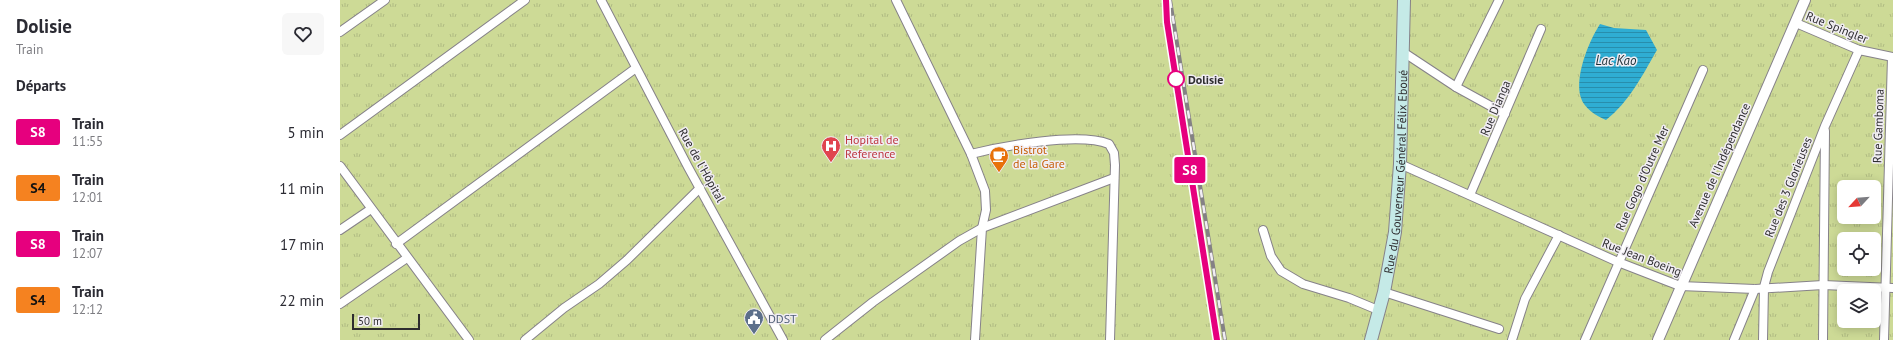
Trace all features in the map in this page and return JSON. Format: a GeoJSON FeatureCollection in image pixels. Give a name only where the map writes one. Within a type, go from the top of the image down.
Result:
{"type":"FeatureCollection","features":[{"type":"Feature","properties":{"kind":"main road","name":"Rue du Gouverneur Général Félix Eboué"},"geometry":{"type":"LineString","coordinates":[[1371,340],[1384,292],[1395,232],[1400,164],[1404,0]]}},
{"type":"Feature","properties":{"kind":"street"},"geometry":{"type":"LineString","coordinates":[[340,32],[385,0]]}},
{"type":"Feature","properties":{"kind":"street"},"geometry":{"type":"LineString","coordinates":[[340,135],[525,0]]}},
{"type":"Feature","properties":{"kind":"street","name":"Rue de l'Hôpital"},"geometry":{"type":"LineString","coordinates":[[602,0],[636,68],[783,340]]}},
{"type":"Feature","properties":{"kind":"street"},"geometry":{"type":"LineString","coordinates":[[896,0],[971,154],[985,191],[986,210],[982,228],[975,340]]}},
{"type":"Feature","properties":{"kind":"street"},"geometry":{"type":"LineString","coordinates":[[1456,87],[1499,0]]}},
{"type":"Feature","properties":{"kind":"street","name":"Avenue de l'Indépendance"},"geometry":{"type":"LineString","coordinates":[[1658,340],[1680,286],[1805,0]]}},
{"type":"Feature","properties":{"kind":"street","name":"Rue Spingler"},"geometry":{"type":"LineString","coordinates":[[1796,23],[1859,50],[1893,57]]}},
{"type":"Feature","properties":{"kind":"street","name":"Rue Dianga"},"geometry":{"type":"LineString","coordinates":[[1470,195],[1541,29]]}},
{"type":"Feature","properties":{"kind":"street","name":"Rue des 3 Glorieuses"},"geometry":{"type":"LineString","coordinates":[[1763,340],[1760,288],[1825,126],[1859,50]]}},
{"type":"Feature","properties":{"kind":"street"},"geometry":{"type":"LineString","coordinates":[[1403,52],[1456,87],[1505,114]]}},
{"type":"Feature","properties":{"kind":"street","name":"Rue Gamboma"},"geometry":{"type":"LineString","coordinates":[[1884,340],[1889,288],[1893,57]]}},
{"type":"Feature","properties":{"kind":"street"},"geometry":{"type":"LineString","coordinates":[[396,244],[636,68]]}},
{"type":"Feature","properties":{"kind":"street","name":"Rue Gogo d'Outre Mer"},"geometry":{"type":"LineString","coordinates":[[1585,340],[1703,70]]}},
{"type":"Feature","properties":{"kind":"street"},"geometry":{"type":"LineString","coordinates":[[1823,340],[1825,126]]}},
{"type":"Feature","properties":{"kind":"street"},"geometry":{"type":"LineString","coordinates":[[971,154],[1008,145],[1098,140],[1109,144],[1114,153],[1110,340]]}},
{"type":"Feature","properties":{"kind":"street","name":"Rue Jean Boeing"},"geometry":{"type":"LineString","coordinates":[[1400,164],[1618,262],[1680,286],[1760,288],[1823,285],[1889,288]]}},
{"type":"Feature","properties":{"kind":"street"},"geometry":{"type":"LineString","coordinates":[[340,166],[396,244],[469,340]]}},
{"type":"Feature","properties":{"kind":"street"},"geometry":{"type":"LineString","coordinates":[[825,340],[873,302],[959,241],[982,228],[1114,178]]}},
{"type":"Feature","properties":{"kind":"street"},"geometry":{"type":"LineString","coordinates":[[525,340],[564,308],[599,284],[621,265],[700,188]]}},
{"type":"Feature","properties":{"kind":"street"},"geometry":{"type":"LineString","coordinates":[[340,230],[371,209]]}},
{"type":"Feature","properties":{"kind":"street"},"geometry":{"type":"LineString","coordinates":[[1263,230],[1271,256],[1281,271],[1303,284],[1349,298],[1378,310]]}},
{"type":"Feature","properties":{"kind":"street"},"geometry":{"type":"LineString","coordinates":[[1512,340],[1525,299],[1559,235]]}},
{"type":"Feature","properties":{"kind":"street"},"geometry":{"type":"LineString","coordinates":[[340,304],[407,258]]}},
{"type":"Feature","properties":{"kind":"street"},"geometry":{"type":"LineString","coordinates":[[1734,340],[1760,288]]}},
{"type":"Feature","properties":{"kind":"street"},"geometry":{"type":"LineString","coordinates":[[1384,292],[1499,330]]}},
{"type":"Feature","properties":{"kind":"green space"},"geometry":{"type":"Polygon","coordinates":[[[340,0],[1893,0],[1893,340],[340,340],[340,0]]]}},
{"type":"Feature","properties":{"kind":"water","name":"Lac Kao"},"geometry":{"type":"Polygon","coordinates":[[[1600,24],[1614,28],[1646,30],[1657,50],[1628,97],[1606,120],[1594,114],[1585,105],[1581,98],[1579,89],[1581,70],[1587,49],[1600,24]]]}},
{"type":"Feature","properties":{"kind":"railway"},"geometry":{"type":"LineString","coordinates":[[1170,0],[1225,340]]}},
{"type":"Feature","properties":{"kind":"railway"},"geometry":{"type":"LineString","coordinates":[[1166,6],[1167,22],[1217,340]]}},
{"type":"Feature","properties":{"kind":"train","name":"S8"},"geometry":{"type":"LineString","coordinates":[[1166,0],[1167,22],[1217,340]]}},
{"type":"Feature","properties":{"kind":"place","name":"Dolisie"},"geometry":{"type":"Point","coordinates":[1176,79]}},
{"type":"Feature","properties":{"kind":"place","name":"Hopital de Reference"},"geometry":{"type":"Point","coordinates":[831,163]}},
{"type":"Feature","properties":{"kind":"place","name":"Bistrot de la Gare"},"geometry":{"type":"Point","coordinates":[999,173]}},
{"type":"Feature","properties":{"kind":"place","name":"DDST"},"geometry":{"type":"Point","coordinates":[754,335]}}]}
